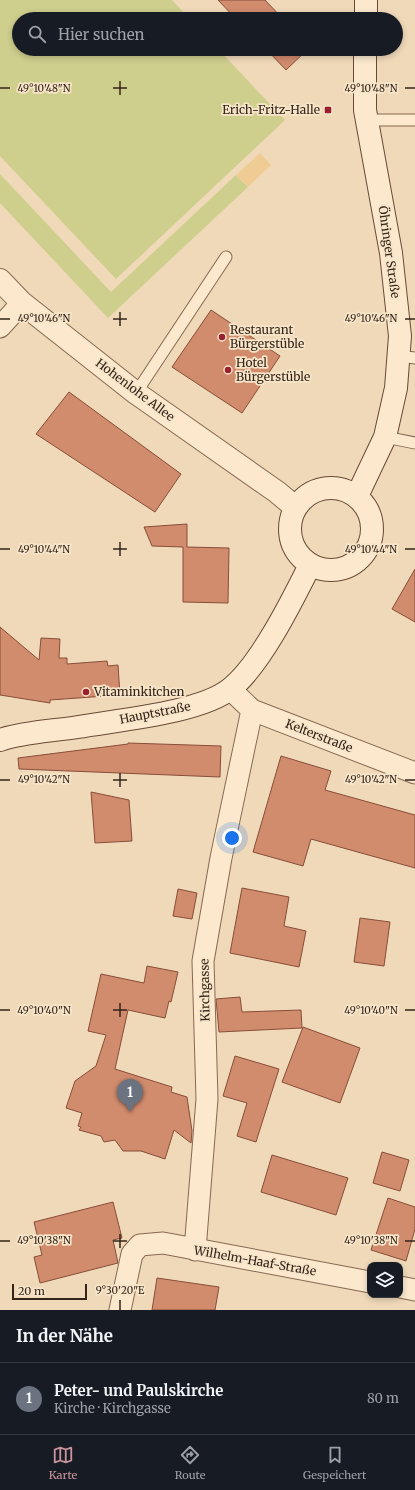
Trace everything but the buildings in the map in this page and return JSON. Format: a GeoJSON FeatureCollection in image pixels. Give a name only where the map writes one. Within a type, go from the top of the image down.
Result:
{"type":"FeatureCollection","features":[{"type":"Feature","properties":{"kind":"main road"},"geometry":{"type":"LineString","coordinates":[[366,0],[366,12]]}},
{"type":"Feature","properties":{"kind":"main road","name":"Öhringer Straße"},"geometry":{"type":"LineString","coordinates":[[357,496],[385,437],[396,388],[407,357],[400,336],[391,254],[365,110],[365,56]]}},
{"type":"Feature","properties":{"kind":"main road","name":"Hohenlohe Allee"},"geometry":{"type":"LineString","coordinates":[[0,280],[22,303],[136,393],[295,506]]}},
{"type":"Feature","properties":{"kind":"main road"},"geometry":{"type":"LineString","coordinates":[[330,487],[343,489],[357,496],[365,505],[371,517],[373,531],[369,545],[362,557],[351,566],[337,570],[323,570],[310,565],[301,558],[294,549],[290,539],[291,516],[295,506],[304,496],[316,490],[330,487]]}},
{"type":"Feature","properties":{"kind":"main road","name":"Hauptstraße"},"geometry":{"type":"LineString","coordinates":[[0,740],[162,713],[200,704],[230,690],[256,660],[298,590],[310,565]]}},
{"type":"Feature","properties":{"kind":"street"},"geometry":{"type":"LineString","coordinates":[[0,327],[22,303]]}},
{"type":"Feature","properties":{"kind":"street","name":"Kelterstraße"},"geometry":{"type":"LineString","coordinates":[[230,690],[252,710],[415,773]]}},
{"type":"Feature","properties":{"kind":"street","name":"Kirchgasse"},"geometry":{"type":"LineString","coordinates":[[195,1250],[207,1099],[203,961],[221,858],[252,710]]}},
{"type":"Feature","properties":{"kind":"street","name":"Wilhelm-Haaf-Straße"},"geometry":{"type":"LineString","coordinates":[[120,1310],[132,1254],[140,1245],[163,1243],[367,1281]]}},
{"type":"Feature","properties":{"kind":"street"},"geometry":{"type":"LineString","coordinates":[[403,1288],[415,1290]]}},
{"type":"Feature","properties":{"kind":"lane"},"geometry":{"type":"LineString","coordinates":[[367,120],[415,120]]}},
{"type":"Feature","properties":{"kind":"lane"},"geometry":{"type":"LineString","coordinates":[[136,393],[226,257]]}},
{"type":"Feature","properties":{"kind":"lane"},"geometry":{"type":"LineString","coordinates":[[385,437],[415,443]]}},
{"type":"Feature","properties":{"kind":"green space"},"geometry":{"type":"Polygon","coordinates":[[[0,0],[172,0],[183,12],[12,12],[12,56],[225,56],[285,120],[116,279],[0,156],[0,0]]]}},
{"type":"Feature","properties":{"kind":"green space"},"geometry":{"type":"Polygon","coordinates":[[[0,174],[111,292],[236,175],[248,187],[108,318],[0,203],[0,174]]]}},
{"type":"Feature","properties":{"kind":"sand"},"geometry":{"type":"Polygon","coordinates":[[[260,153],[271,165],[248,187],[236,175],[260,153]]]}},
{"type":"Feature","properties":{"kind":"place","name":"Erich-Fritz-Halle"},"geometry":{"type":"Point","coordinates":[328,110]}},
{"type":"Feature","properties":{"kind":"place","name":"Restaurant Bürgerstüble"},"geometry":{"type":"Point","coordinates":[222,337]}},
{"type":"Feature","properties":{"kind":"place","name":"Hotel Bürgerstüble"},"geometry":{"type":"Point","coordinates":[228,370]}},
{"type":"Feature","properties":{"kind":"place","name":"Vitaminkitchen"},"geometry":{"type":"Point","coordinates":[86,692]}},
{"type":"Feature","properties":{"kind":"place","name":"Peter- und Paulskirche"},"geometry":{"type":"Point","coordinates":[130,1112]}}]}
